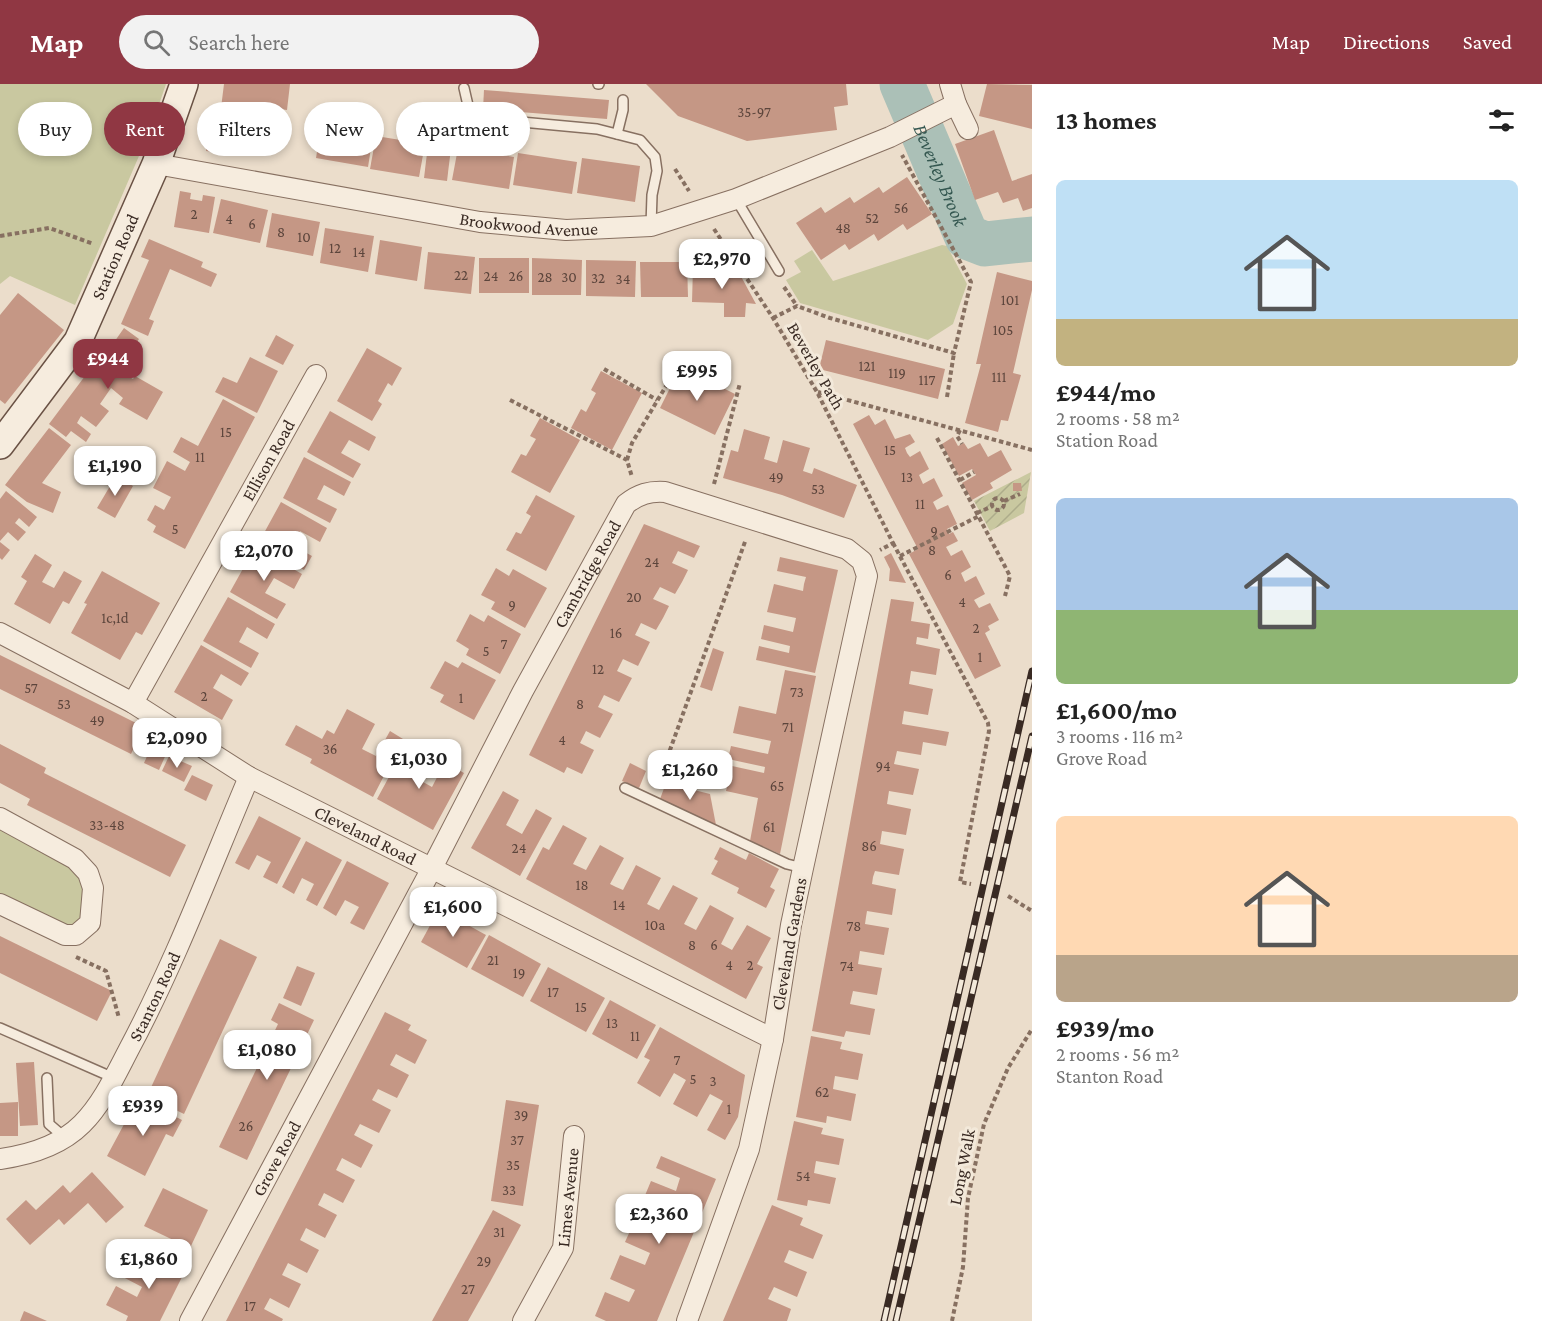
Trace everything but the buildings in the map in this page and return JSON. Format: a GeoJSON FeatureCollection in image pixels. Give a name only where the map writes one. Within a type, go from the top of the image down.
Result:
{"type":"FeatureCollection","features":[{"type":"Feature","properties":{"kind":"main road","name":"Station Road"},"geometry":{"type":"LineString","coordinates":[[0,445],[78,341],[156,164],[184,84]]}},
{"type":"Feature","properties":{"kind":"street"},"geometry":{"type":"LineString","coordinates":[[950,84],[956,104],[968,129]]}},
{"type":"Feature","properties":{"kind":"street","name":"Brookwood Avenue"},"geometry":{"type":"LineString","coordinates":[[156,164],[480,222],[566,230],[651,226],[736,199],[898,132],[956,104]]}},
{"type":"Feature","properties":{"kind":"street","name":"Ellison Road"},"geometry":{"type":"LineString","coordinates":[[133,704],[316,375]]}},
{"type":"Feature","properties":{"kind":"street"},"geometry":{"type":"LineString","coordinates":[[638,495],[653,491],[664,492],[847,549],[862,561]]}},
{"type":"Feature","properties":{"kind":"street","name":"Cambridge Road"},"geometry":{"type":"LineString","coordinates":[[432,868],[534,670],[626,504],[638,495]]}},
{"type":"Feature","properties":{"kind":"street","name":"Cleveland Gardens"},"geometry":{"type":"LineString","coordinates":[[687,1321],[748,1149],[773,1039],[791,924],[867,576],[862,561]]}},
{"type":"Feature","properties":{"kind":"street","name":"Cleveland Road"},"geometry":{"type":"LineString","coordinates":[[0,633],[133,704],[249,777],[773,1039]]}},
{"type":"Feature","properties":{"kind":"street","name":"Stanton Road"},"geometry":{"type":"LineString","coordinates":[[0,1159],[31,1153],[64,1137],[81,1125],[94,1109],[114,1078],[154,1004],[249,777]]}},
{"type":"Feature","properties":{"kind":"street"},"geometry":{"type":"LineString","coordinates":[[0,818],[75,859],[88,873],[93,888],[90,923],[76,935],[68,935],[0,904]]}},
{"type":"Feature","properties":{"kind":"street","name":"Grove Road"},"geometry":{"type":"LineString","coordinates":[[190,1321],[432,868]]}},
{"type":"Feature","properties":{"kind":"street","name":"Limes Avenue"},"geometry":{"type":"LineString","coordinates":[[523,1321],[563,1248],[574,1136]]}},
{"type":"Feature","properties":{"kind":"lane"},"geometry":{"type":"LineString","coordinates":[[464,88],[470,114],[478,118],[597,129],[640,140],[648,146],[655,158],[657,171],[652,195],[651,226]]}},
{"type":"Feature","properties":{"kind":"lane"},"geometry":{"type":"LineString","coordinates":[[617,135],[623,111],[622,100]]}},
{"type":"Feature","properties":{"kind":"lane"},"geometry":{"type":"LineString","coordinates":[[736,199],[779,271]]}},
{"type":"Feature","properties":{"kind":"lane"},"geometry":{"type":"LineString","coordinates":[[625,788],[787,864],[803,868]]}},
{"type":"Feature","properties":{"kind":"lane"},"geometry":{"type":"LineString","coordinates":[[0,1029],[114,1078]]}},
{"type":"Feature","properties":{"kind":"lane"},"geometry":{"type":"LineString","coordinates":[[47,1078],[49,1124],[64,1137]]}},
{"type":"Feature","properties":{"kind":"path"},"geometry":{"type":"LineString","coordinates":[[898,132],[971,282],[954,353],[947,397]]}},
{"type":"Feature","properties":{"kind":"path","name":"Beverley Path"},"geometry":{"type":"LineString","coordinates":[[702,209],[818,392],[893,543],[988,723],[989,731],[960,882],[971,884]]}},
{"type":"Feature","properties":{"kind":"path"},"geometry":{"type":"LineString","coordinates":[[0,236],[49,228],[97,245]]}},
{"type":"Feature","properties":{"kind":"path"},"geometry":{"type":"LineString","coordinates":[[773,318],[797,306],[830,318],[954,353]]}},
{"type":"Feature","properties":{"kind":"path"},"geometry":{"type":"LineString","coordinates":[[604,369],[657,400]]}},
{"type":"Feature","properties":{"kind":"path"},"geometry":{"type":"LineString","coordinates":[[638,495],[627,460],[632,443],[675,371]]}},
{"type":"Feature","properties":{"kind":"path"},"geometry":{"type":"LineString","coordinates":[[708,505],[740,383]]}},
{"type":"Feature","properties":{"kind":"path"},"geometry":{"type":"LineString","coordinates":[[818,392],[1032,450]]}},
{"type":"Feature","properties":{"kind":"path"},"geometry":{"type":"LineString","coordinates":[[510,400],[627,460]]}},
{"type":"Feature","properties":{"kind":"path"},"geometry":{"type":"LineString","coordinates":[[960,430],[957,436],[962,444]]}},
{"type":"Feature","properties":{"kind":"path"},"geometry":{"type":"LineString","coordinates":[[937,438],[1010,576],[1005,596]]}},
{"type":"Feature","properties":{"kind":"path"},"geometry":{"type":"LineString","coordinates":[[960,480],[974,472]]}},
{"type":"Feature","properties":{"kind":"path"},"geometry":{"type":"LineString","coordinates":[[1004,501],[1020,494]]}},
{"type":"Feature","properties":{"kind":"path"},"geometry":{"type":"LineString","coordinates":[[997,498],[1004,501],[1004,507],[1001,510],[995,510],[992,502],[997,498]]}},
{"type":"Feature","properties":{"kind":"path"},"geometry":{"type":"LineString","coordinates":[[900,555],[993,506]]}},
{"type":"Feature","properties":{"kind":"path"},"geometry":{"type":"LineString","coordinates":[[652,801],[745,541]]}},
{"type":"Feature","properties":{"kind":"path"},"geometry":{"type":"LineString","coordinates":[[862,561],[893,543]]}},
{"type":"Feature","properties":{"kind":"path"},"geometry":{"type":"LineString","coordinates":[[1008,896],[1032,911]]}},
{"type":"Feature","properties":{"kind":"path"},"geometry":{"type":"LineString","coordinates":[[68,935],[71,955],[106,971],[119,1017],[114,1026]]}},
{"type":"Feature","properties":{"kind":"path","name":"Long Walk"},"geometry":{"type":"LineString","coordinates":[[952,1321],[963,1267],[968,1198],[984,1124],[1008,1068],[1032,1029]]}},
{"type":"Feature","properties":{"kind":"green space"},"geometry":{"type":"Polygon","coordinates":[[[0,84],[166,84],[160,102],[104,102],[104,156],[139,156],[75,305],[10,276],[0,284],[0,84]]]}},
{"type":"Feature","properties":{"kind":"green space"},"geometry":{"type":"Polygon","coordinates":[[[942,245],[947,246],[967,284],[953,324],[928,340],[800,303],[786,280],[801,272],[794,261],[812,250],[833,281],[942,245]]]}},
{"type":"Feature","properties":{"kind":"green space"},"geometry":{"type":"Polygon","coordinates":[[[1031,472],[1024,513],[990,531],[974,501],[1031,472]]]}},
{"type":"Feature","properties":{"kind":"green space"},"geometry":{"type":"Polygon","coordinates":[[[0,828],[73,867],[86,888],[80,922],[67,928],[0,896],[0,828]]]}},
{"type":"Feature","properties":{"kind":"waterway","name":"Beverley Brook"},"geometry":{"type":"LineString","coordinates":[[902,84],[967,237],[985,244],[1032,239]]}},
{"type":"Feature","properties":{"kind":"railway"},"geometry":{"type":"LineString","coordinates":[[884,1321],[1032,671]]}},
{"type":"Feature","properties":{"kind":"railway"},"geometry":{"type":"LineString","coordinates":[[896,1321],[1032,736]]}}]}
